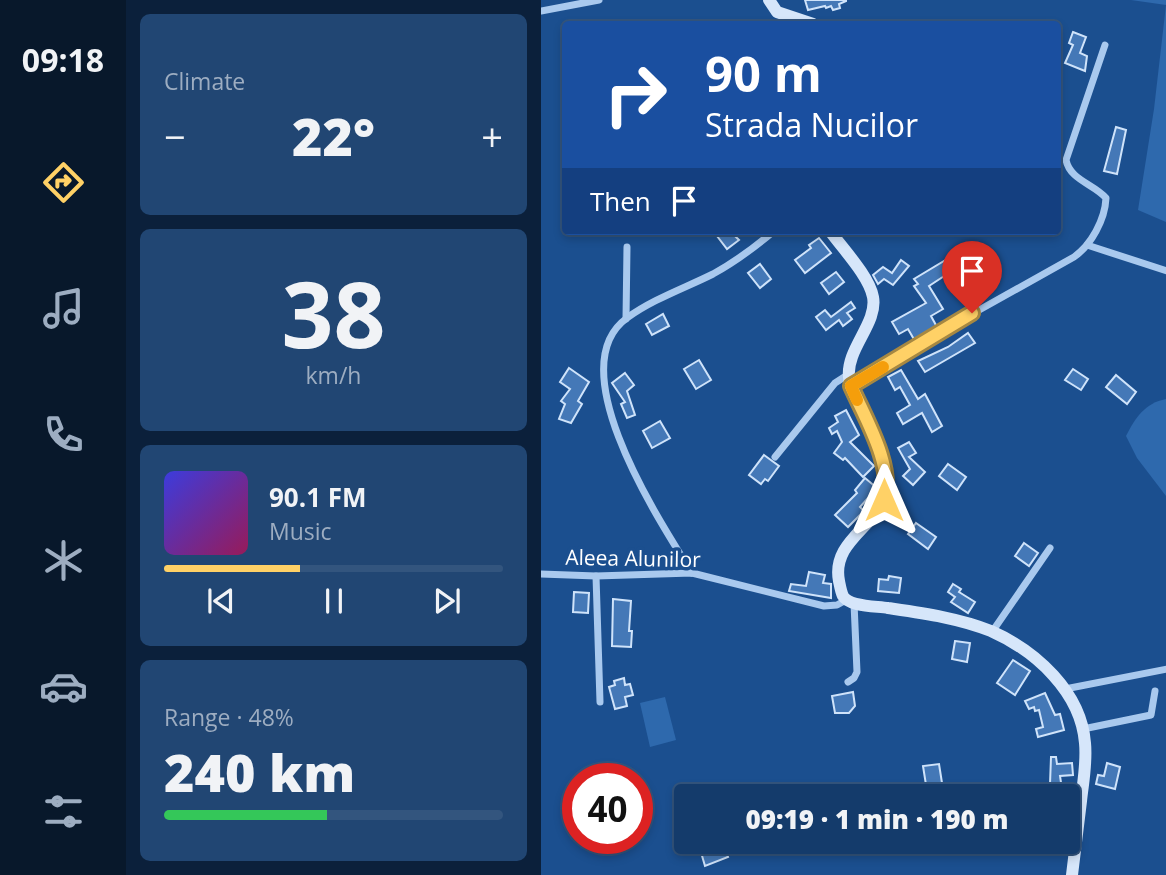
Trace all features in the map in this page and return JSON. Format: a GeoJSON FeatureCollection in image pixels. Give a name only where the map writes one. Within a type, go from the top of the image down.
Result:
{"type":"FeatureCollection","features":[{"type":"Feature","properties":{"kind":"street"},"geometry":{"type":"LineString","coordinates":[[541,11],[599,0]]}},
{"type":"Feature","properties":{"kind":"street"},"geometry":{"type":"LineString","coordinates":[[769,0],[779,19]]}},
{"type":"Feature","properties":{"kind":"street"},"geometry":{"type":"LineString","coordinates":[[775,457],[836,383],[850,380],[1074,257],[1087,245],[1101,221],[1106,198],[1074,175],[1066,160],[1105,45]]}},
{"type":"Feature","properties":{"kind":"street"},"geometry":{"type":"LineString","coordinates":[[693,573],[652,508],[606,400],[604,371],[607,353],[612,335],[626,319],[717,272],[752,250],[769,235]]}},
{"type":"Feature","properties":{"kind":"street"},"geometry":{"type":"LineString","coordinates":[[833,235],[857,268],[874,302],[851,360],[850,380],[885,466],[887,488],[881,505],[840,556],[837,570],[842,595],[850,601],[966,623],[992,632],[1034,658],[1065,689],[1083,729],[1086,764],[1072,875]]}},
{"type":"Feature","properties":{"kind":"street"},"geometry":{"type":"LineString","coordinates":[[1087,245],[1166,271]]}},
{"type":"Feature","properties":{"kind":"street"},"geometry":{"type":"LineString","coordinates":[[626,319],[627,247]]}},
{"type":"Feature","properties":{"kind":"street"},"geometry":{"type":"LineString","coordinates":[[992,632],[1050,548]]}},
{"type":"Feature","properties":{"kind":"street","name":"Aleea Alunilor"},"geometry":{"type":"LineString","coordinates":[[541,574],[596,576],[693,573],[824,606],[850,601]]}},
{"type":"Feature","properties":{"kind":"street"},"geometry":{"type":"LineString","coordinates":[[596,576],[600,702]]}},
{"type":"Feature","properties":{"kind":"street"},"geometry":{"type":"LineString","coordinates":[[848,682],[858,672],[850,601]]}},
{"type":"Feature","properties":{"kind":"street"},"geometry":{"type":"LineString","coordinates":[[1065,689],[1166,669]]}},
{"type":"Feature","properties":{"kind":"street"},"geometry":{"type":"LineString","coordinates":[[1083,729],[1151,715],[1155,691]]}},
{"type":"Feature","properties":{"kind":"shaded area"},"geometry":{"type":"Polygon","coordinates":[[[1131,0],[1166,0],[1166,5],[1131,0]]]}},
{"type":"Feature","properties":{"kind":"shaded area"},"geometry":{"type":"Polygon","coordinates":[[[1166,5],[1166,222],[1138,210],[1154,109],[1166,5]]]}},
{"type":"Feature","properties":{"kind":"shaded area"},"geometry":{"type":"Polygon","coordinates":[[[1167,399],[1166,496],[1137,458],[1126,436],[1141,412],[1152,404],[1167,399]]]}},
{"type":"Feature","properties":{"kind":"shaded area"},"geometry":{"type":"Polygon","coordinates":[[[665,697],[676,740],[650,747],[640,703],[665,697]]]}},
{"type":"Feature","properties":{"kind":"building"},"geometry":{"type":"Polygon","coordinates":[[[805,0],[846,1],[839,4],[840,8],[833,10],[831,6],[825,6],[808,10],[805,0]]]}},
{"type":"Feature","properties":{"kind":"building"},"geometry":{"type":"Polygon","coordinates":[[[1073,32],[1086,37],[1080,53],[1087,56],[1085,71],[1065,63],[1073,45],[1069,43],[1073,32]]]}},
{"type":"Feature","properties":{"kind":"building"},"geometry":{"type":"Polygon","coordinates":[[[1116,127],[1126,130],[1117,174],[1104,171],[1116,127]]]}},
{"type":"Feature","properties":{"kind":"building"},"geometry":{"type":"Polygon","coordinates":[[[739,235],[736,237],[739,240],[727,249],[717,236],[739,235]]]}},
{"type":"Feature","properties":{"kind":"building"},"geometry":{"type":"Polygon","coordinates":[[[819,238],[831,253],[805,273],[795,260],[819,238]]]}},
{"type":"Feature","properties":{"kind":"building"},"geometry":{"type":"Polygon","coordinates":[[[954,255],[961,265],[929,286],[943,309],[931,316],[937,327],[915,341],[908,329],[899,334],[892,322],[926,303],[914,286],[918,284],[914,279],[954,255]]]}},
{"type":"Feature","properties":{"kind":"building"},"geometry":{"type":"Polygon","coordinates":[[[901,260],[909,266],[893,285],[884,279],[878,284],[873,275],[883,267],[892,273],[901,260]]]}},
{"type":"Feature","properties":{"kind":"building"},"geometry":{"type":"Polygon","coordinates":[[[760,264],[771,279],[760,288],[748,273],[760,264]]]}},
{"type":"Feature","properties":{"kind":"building"},"geometry":{"type":"Polygon","coordinates":[[[836,272],[844,282],[829,294],[821,283],[836,272]]]}},
{"type":"Feature","properties":{"kind":"building"},"geometry":{"type":"Polygon","coordinates":[[[851,302],[855,308],[847,313],[852,319],[843,326],[839,320],[826,330],[816,317],[825,310],[831,317],[851,302]]]}},
{"type":"Feature","properties":{"kind":"building"},"geometry":{"type":"Polygon","coordinates":[[[663,314],[669,326],[652,335],[646,324],[663,314]]]}},
{"type":"Feature","properties":{"kind":"building"},"geometry":{"type":"Polygon","coordinates":[[[968,333],[975,343],[925,372],[918,361],[948,347],[968,333]]]}},
{"type":"Feature","properties":{"kind":"building"},"geometry":{"type":"Polygon","coordinates":[[[699,360],[711,380],[696,389],[684,369],[699,360]]]}},
{"type":"Feature","properties":{"kind":"building"},"geometry":{"type":"Polygon","coordinates":[[[569,368],[589,382],[578,401],[582,404],[571,423],[559,419],[565,404],[561,401],[570,389],[560,382],[569,368]]]}},
{"type":"Feature","properties":{"kind":"building"},"geometry":{"type":"Polygon","coordinates":[[[1073,369],[1088,379],[1081,390],[1065,380],[1073,369]]]}},
{"type":"Feature","properties":{"kind":"building"},"geometry":{"type":"Polygon","coordinates":[[[901,370],[918,399],[925,394],[942,426],[932,432],[922,413],[903,424],[897,413],[910,405],[900,387],[895,390],[888,377],[901,370]]]}},
{"type":"Feature","properties":{"kind":"building"},"geometry":{"type":"Polygon","coordinates":[[[625,373],[634,385],[627,391],[635,415],[627,418],[621,404],[625,402],[612,383],[625,373]]]}},
{"type":"Feature","properties":{"kind":"building"},"geometry":{"type":"Polygon","coordinates":[[[1116,375],[1136,392],[1127,404],[1106,387],[1116,375]]]}},
{"type":"Feature","properties":{"kind":"building"},"geometry":{"type":"Polygon","coordinates":[[[846,410],[859,435],[850,442],[874,466],[863,477],[845,458],[843,460],[834,453],[842,442],[837,431],[832,434],[829,428],[838,422],[835,416],[846,410]]]}},
{"type":"Feature","properties":{"kind":"building"},"geometry":{"type":"Polygon","coordinates":[[[660,421],[670,438],[652,448],[643,431],[660,421]]]}},
{"type":"Feature","properties":{"kind":"building"},"geometry":{"type":"Polygon","coordinates":[[[909,442],[916,453],[909,457],[925,472],[913,485],[903,476],[910,469],[898,448],[909,442]]]}},
{"type":"Feature","properties":{"kind":"building"},"geometry":{"type":"Polygon","coordinates":[[[764,455],[779,466],[768,481],[765,479],[761,484],[749,475],[764,455]]]}},
{"type":"Feature","properties":{"kind":"building"},"geometry":{"type":"Polygon","coordinates":[[[948,464],[966,477],[957,490],[939,476],[948,464]]]}},
{"type":"Feature","properties":{"kind":"building"},"geometry":{"type":"Polygon","coordinates":[[[865,478],[877,488],[860,507],[864,511],[848,527],[835,515],[857,493],[855,490],[865,478]]]}},
{"type":"Feature","properties":{"kind":"building"},"geometry":{"type":"Polygon","coordinates":[[[916,523],[936,537],[928,549],[908,534],[916,523]]]}},
{"type":"Feature","properties":{"kind":"building"},"geometry":{"type":"Polygon","coordinates":[[[1024,543],[1038,553],[1029,566],[1015,556],[1024,543]]]}},
{"type":"Feature","properties":{"kind":"building"},"geometry":{"type":"Polygon","coordinates":[[[809,572],[825,575],[823,583],[831,584],[831,598],[789,591],[791,584],[806,586],[809,572]]]}},
{"type":"Feature","properties":{"kind":"building"},"geometry":{"type":"Polygon","coordinates":[[[889,576],[901,578],[899,593],[878,591],[879,579],[888,580],[889,576]]]}},
{"type":"Feature","properties":{"kind":"building"},"geometry":{"type":"Polygon","coordinates":[[[953,584],[961,589],[959,592],[975,602],[968,613],[951,602],[955,597],[948,592],[953,584]]]}},
{"type":"Feature","properties":{"kind":"building"},"geometry":{"type":"Polygon","coordinates":[[[574,592],[589,593],[588,613],[573,612],[574,592]]]}},
{"type":"Feature","properties":{"kind":"building"},"geometry":{"type":"Polygon","coordinates":[[[613,599],[631,601],[631,647],[612,646],[613,599]]]}},
{"type":"Feature","properties":{"kind":"building"},"geometry":{"type":"Polygon","coordinates":[[[955,641],[970,643],[967,662],[952,659],[955,641]]]}},
{"type":"Feature","properties":{"kind":"building"},"geometry":{"type":"Polygon","coordinates":[[[1013,660],[1030,671],[1015,695],[997,683],[1013,660]]]}},
{"type":"Feature","properties":{"kind":"building"},"geometry":{"type":"Polygon","coordinates":[[[624,678],[625,685],[630,684],[633,695],[625,697],[627,706],[615,709],[609,687],[615,685],[614,681],[624,678]]]}},
{"type":"Feature","properties":{"kind":"building"},"geometry":{"type":"Polygon","coordinates":[[[853,692],[855,706],[849,713],[835,713],[832,696],[853,692]]]}},
{"type":"Feature","properties":{"kind":"building"},"geometry":{"type":"Polygon","coordinates":[[[1045,693],[1055,715],[1060,714],[1064,730],[1038,737],[1036,729],[1043,727],[1039,710],[1035,711],[1034,707],[1029,709],[1025,701],[1045,693]]]}},
{"type":"Feature","properties":{"kind":"building"},"geometry":{"type":"Polygon","coordinates":[[[1051,757],[1056,757],[1057,764],[1072,763],[1073,775],[1060,776],[1061,784],[1050,784],[1051,757]]]}},
{"type":"Feature","properties":{"kind":"building"},"geometry":{"type":"Polygon","coordinates":[[[1107,763],[1120,767],[1115,789],[1096,784],[1098,775],[1104,776],[1107,763]]]}},
{"type":"Feature","properties":{"kind":"building"},"geometry":{"type":"Polygon","coordinates":[[[939,764],[942,783],[926,784],[923,766],[939,764]]]}},
{"type":"Feature","properties":{"kind":"building"},"geometry":{"type":"Polygon","coordinates":[[[702,854],[727,854],[728,857],[705,866],[702,854]]]}},
{"type":"Feature","properties":{"kind":"slow traffic"},"geometry":{"type":"LineString","coordinates":[[857,400],[851,386],[883,367]]}},
{"type":"Feature","properties":{"kind":"route"},"geometry":{"type":"LineString","coordinates":[[884,500],[887,488],[885,466],[851,386],[972,313]]}}]}
